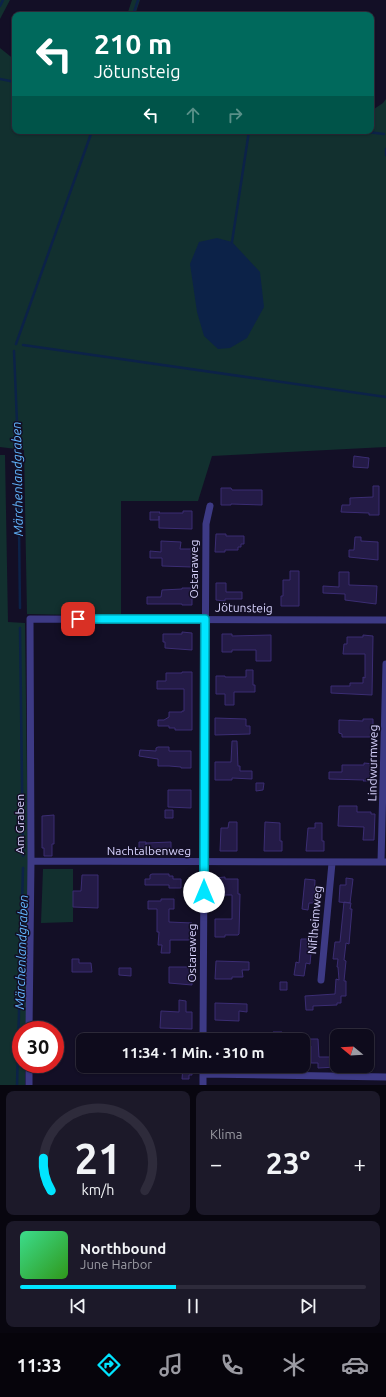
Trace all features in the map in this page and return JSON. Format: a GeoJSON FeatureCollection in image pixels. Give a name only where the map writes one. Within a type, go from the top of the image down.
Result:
{"type":"FeatureCollection","features":[{"type":"Feature","properties":{"kind":"street","name":"Ostaraweg"},"geometry":{"type":"LineString","coordinates":[[203,1033],[206,524],[210,506]]}},
{"type":"Feature","properties":{"kind":"street","name":"Jötunsteig"},"geometry":{"type":"LineString","coordinates":[[30,619],[386,620]]}},
{"type":"Feature","properties":{"kind":"street","name":"Am Graben"},"geometry":{"type":"LineString","coordinates":[[29,1021],[31,861],[30,619]]}},
{"type":"Feature","properties":{"kind":"street","name":"Lindwurmweg"},"geometry":{"type":"LineString","coordinates":[[384,862],[386,664]]}},
{"type":"Feature","properties":{"kind":"street","name":"Nachtalbenweg"},"geometry":{"type":"LineString","coordinates":[[31,861],[204,863],[384,862]]}},
{"type":"Feature","properties":{"kind":"street","name":"Niflheimweg"},"geometry":{"type":"LineString","coordinates":[[321,980],[332,863]]}},
{"type":"Feature","properties":{"kind":"street"},"geometry":{"type":"LineString","coordinates":[[29,1073],[29,1085]]}},
{"type":"Feature","properties":{"kind":"street"},"geometry":{"type":"LineString","coordinates":[[203,1085],[203,1074],[386,1077]]}},
{"type":"Feature","properties":{"kind":"green space"},"geometry":{"type":"Polygon","coordinates":[[[0,0],[10,0],[0,19],[0,0]]]}},
{"type":"Feature","properties":{"kind":"green space"},"geometry":{"type":"Polygon","coordinates":[[[132,0],[140,0],[136,12],[128,12],[132,0]]]}},
{"type":"Feature","properties":{"kind":"green space"},"geometry":{"type":"Polygon","coordinates":[[[0,48],[12,58],[12,134],[374,134],[374,109],[386,99],[386,447],[212,456],[198,501],[121,501],[121,616],[27,614],[24,450],[0,447],[0,48]]]}},
{"type":"Feature","properties":{"kind":"green space"},"geometry":{"type":"Polygon","coordinates":[[[0,455],[5,455],[8,622],[25,623],[28,859],[26,1021],[12,1021],[12,1073],[25,1073],[25,1085],[0,1085],[0,455]]]}},
{"type":"Feature","properties":{"kind":"green space"},"geometry":{"type":"Polygon","coordinates":[[[43,869],[73,869],[73,922],[41,923],[43,869]]]}},
{"type":"Feature","properties":{"kind":"water"},"geometry":{"type":"Polygon","coordinates":[[[217,238],[232,242],[260,272],[264,307],[247,338],[230,348],[218,349],[204,336],[197,312],[190,264],[199,242],[217,238]]]}},
{"type":"Feature","properties":{"kind":"building"},"geometry":{"type":"Polygon","coordinates":[[[354,456],[369,458],[368,468],[353,467],[354,456]]]}},
{"type":"Feature","properties":{"kind":"building"},"geometry":{"type":"Polygon","coordinates":[[[373,486],[379,486],[379,515],[369,515],[369,513],[341,512],[342,505],[350,505],[350,498],[373,497],[373,486]]]}},
{"type":"Feature","properties":{"kind":"building"},"geometry":{"type":"Polygon","coordinates":[[[221,488],[231,488],[232,490],[262,490],[262,505],[221,505],[221,488]]]}},
{"type":"Feature","properties":{"kind":"building"},"geometry":{"type":"Polygon","coordinates":[[[183,511],[192,511],[192,529],[159,528],[159,520],[150,520],[150,512],[183,513],[183,511]]]}},
{"type":"Feature","properties":{"kind":"building"},"geometry":{"type":"Polygon","coordinates":[[[216,534],[226,534],[226,536],[244,536],[244,544],[241,544],[241,547],[238,547],[238,550],[215,552],[216,534]]]}},
{"type":"Feature","properties":{"kind":"building"},"geometry":{"type":"Polygon","coordinates":[[[355,537],[361,537],[361,541],[378,542],[378,560],[349,557],[349,550],[354,550],[355,537]]]}},
{"type":"Feature","properties":{"kind":"building"},"geometry":{"type":"Polygon","coordinates":[[[161,541],[181,542],[180,549],[192,549],[192,567],[162,566],[162,558],[150,558],[150,551],[161,552],[161,541]]]}},
{"type":"Feature","properties":{"kind":"building"},"geometry":{"type":"Polygon","coordinates":[[[290,571],[299,571],[299,606],[281,606],[281,596],[283,596],[283,580],[290,580],[290,571]]]}},
{"type":"Feature","properties":{"kind":"building"},"geometry":{"type":"Polygon","coordinates":[[[339,572],[349,572],[349,585],[377,586],[376,604],[345,600],[345,594],[323,593],[323,586],[339,587],[339,572]]]}},
{"type":"Feature","properties":{"kind":"building"},"geometry":{"type":"Polygon","coordinates":[[[216,583],[226,583],[226,592],[242,592],[242,599],[225,599],[225,601],[216,600],[216,583]]]}},
{"type":"Feature","properties":{"kind":"building"},"geometry":{"type":"Polygon","coordinates":[[[192,588],[192,605],[147,604],[147,597],[161,597],[162,590],[192,588]]]}},
{"type":"Feature","properties":{"kind":"building"},"geometry":{"type":"Polygon","coordinates":[[[182,632],[192,633],[192,650],[165,648],[163,634],[182,634],[182,632]]]}},
{"type":"Feature","properties":{"kind":"building"},"geometry":{"type":"Polygon","coordinates":[[[222,634],[232,634],[232,636],[271,635],[271,661],[256,661],[256,650],[232,650],[232,652],[222,652],[222,634]]]}},
{"type":"Feature","properties":{"kind":"building"},"geometry":{"type":"Polygon","coordinates":[[[363,635],[373,636],[372,695],[331,693],[331,686],[350,686],[350,683],[363,683],[363,677],[365,678],[365,654],[343,654],[344,644],[347,644],[347,637],[363,637],[363,635]]]}},
{"type":"Feature","properties":{"kind":"building"},"geometry":{"type":"Polygon","coordinates":[[[246,670],[253,670],[253,685],[255,685],[255,692],[234,692],[234,705],[225,705],[225,694],[216,694],[216,676],[246,677],[246,670]]]}},
{"type":"Feature","properties":{"kind":"building"},"geometry":{"type":"Polygon","coordinates":[[[192,672],[192,730],[175,730],[175,728],[169,728],[169,726],[158,726],[158,720],[164,720],[169,717],[169,712],[184,711],[184,689],[157,689],[157,681],[166,681],[166,673],[192,672]]]}},
{"type":"Feature","properties":{"kind":"building"},"geometry":{"type":"Polygon","coordinates":[[[215,718],[246,719],[246,726],[250,726],[250,734],[215,735],[215,718]]]}},
{"type":"Feature","properties":{"kind":"building"},"geometry":{"type":"Polygon","coordinates":[[[363,719],[373,719],[373,737],[342,737],[342,734],[339,733],[339,720],[363,721],[363,719]]]}},
{"type":"Feature","properties":{"kind":"building"},"geometry":{"type":"Polygon","coordinates":[[[232,741],[237,741],[238,766],[240,766],[240,771],[252,771],[252,779],[232,778],[232,780],[215,780],[215,762],[231,762],[232,741]]]}},
{"type":"Feature","properties":{"kind":"building"},"geometry":{"type":"Polygon","coordinates":[[[169,747],[169,751],[191,751],[191,768],[158,766],[158,759],[139,756],[140,750],[156,751],[156,748],[169,747]]]}},
{"type":"Feature","properties":{"kind":"building"},"geometry":{"type":"Polygon","coordinates":[[[364,763],[374,764],[373,781],[329,779],[329,772],[342,772],[342,765],[364,765],[364,763]]]}},
{"type":"Feature","properties":{"kind":"building"},"geometry":{"type":"Polygon","coordinates":[[[256,783],[264,783],[263,790],[256,791],[256,783]]]}},
{"type":"Feature","properties":{"kind":"building"},"geometry":{"type":"Polygon","coordinates":[[[168,790],[191,790],[191,808],[168,807],[168,790]]]}},
{"type":"Feature","properties":{"kind":"building"},"geometry":{"type":"Polygon","coordinates":[[[339,806],[357,806],[357,812],[371,812],[371,814],[375,814],[374,840],[363,840],[364,827],[338,826],[339,806]]]}},
{"type":"Feature","properties":{"kind":"building"},"geometry":{"type":"Polygon","coordinates":[[[165,810],[173,810],[173,818],[165,818],[165,810]]]}},
{"type":"Feature","properties":{"kind":"building"},"geometry":{"type":"Polygon","coordinates":[[[54,815],[54,844],[52,844],[52,856],[44,856],[44,848],[42,848],[42,816],[54,815]]]}},
{"type":"Feature","properties":{"kind":"building"},"geometry":{"type":"Polygon","coordinates":[[[229,822],[237,822],[237,851],[220,851],[221,828],[228,828],[229,822]]]}},
{"type":"Feature","properties":{"kind":"building"},"geometry":{"type":"Polygon","coordinates":[[[265,822],[280,823],[280,841],[282,841],[282,851],[264,851],[265,822]]]}},
{"type":"Feature","properties":{"kind":"building"},"geometry":{"type":"Polygon","coordinates":[[[315,823],[322,823],[322,841],[324,841],[324,851],[306,851],[308,828],[315,828],[315,823]]]}},
{"type":"Feature","properties":{"kind":"building"},"geometry":{"type":"Polygon","coordinates":[[[139,842],[146,842],[146,849],[139,849],[139,842]]]}},
{"type":"Feature","properties":{"kind":"building"},"geometry":{"type":"Polygon","coordinates":[[[171,842],[171,849],[166,849],[164,854],[146,854],[146,843],[171,842]]]}},
{"type":"Feature","properties":{"kind":"building"},"geometry":{"type":"Polygon","coordinates":[[[169,874],[169,876],[173,876],[173,879],[181,879],[181,888],[169,888],[169,885],[145,885],[145,879],[150,879],[150,875],[169,874]]]}},
{"type":"Feature","properties":{"kind":"building"},"geometry":{"type":"Polygon","coordinates":[[[82,875],[98,875],[98,908],[73,907],[73,891],[81,891],[82,875]]]}},
{"type":"Feature","properties":{"kind":"building"},"geometry":{"type":"Polygon","coordinates":[[[225,877],[225,879],[238,879],[238,894],[240,894],[239,934],[225,935],[225,937],[215,937],[215,919],[232,919],[232,895],[215,895],[215,878],[225,877]]]}},
{"type":"Feature","properties":{"kind":"building"},"geometry":{"type":"Polygon","coordinates":[[[346,878],[353,879],[350,903],[339,902],[340,885],[346,885],[346,878]]]}},
{"type":"Feature","properties":{"kind":"building"},"geometry":{"type":"Polygon","coordinates":[[[305,879],[315,880],[314,903],[309,903],[308,910],[302,909],[305,879]]]}},
{"type":"Feature","properties":{"kind":"building"},"geometry":{"type":"Polygon","coordinates":[[[161,899],[174,899],[174,909],[169,909],[169,922],[192,923],[192,940],[170,940],[170,953],[161,953],[162,945],[158,945],[159,932],[157,932],[157,909],[148,909],[148,901],[161,901],[161,899]]]}},
{"type":"Feature","properties":{"kind":"building"},"geometry":{"type":"Polygon","coordinates":[[[344,902],[351,903],[350,909],[352,909],[349,944],[346,943],[344,960],[346,961],[344,981],[346,981],[346,996],[341,996],[341,1003],[337,1003],[337,1005],[313,1006],[313,1010],[306,1010],[305,996],[335,994],[336,979],[339,980],[337,967],[338,959],[333,959],[335,942],[340,942],[344,902]]]}},
{"type":"Feature","properties":{"kind":"building"},"geometry":{"type":"Polygon","coordinates":[[[301,939],[308,939],[308,942],[312,943],[310,964],[306,963],[304,976],[294,975],[296,962],[299,963],[301,939]]]}},
{"type":"Feature","properties":{"kind":"building"},"geometry":{"type":"Polygon","coordinates":[[[72,959],[79,959],[79,963],[91,963],[92,972],[72,972],[72,959]]]}},
{"type":"Feature","properties":{"kind":"building"},"geometry":{"type":"Polygon","coordinates":[[[216,961],[249,962],[249,970],[242,970],[243,977],[232,977],[232,979],[215,979],[216,961]]]}},
{"type":"Feature","properties":{"kind":"building"},"geometry":{"type":"Polygon","coordinates":[[[169,967],[192,967],[192,985],[169,983],[169,967]]]}},
{"type":"Feature","properties":{"kind":"building"},"geometry":{"type":"Polygon","coordinates":[[[119,968],[131,968],[131,976],[119,975],[119,968]]]}},
{"type":"Feature","properties":{"kind":"building"},"geometry":{"type":"Polygon","coordinates":[[[280,982],[287,982],[287,990],[280,990],[280,982]]]}},
{"type":"Feature","properties":{"kind":"building"},"geometry":{"type":"Polygon","coordinates":[[[179,1000],[186,1001],[186,1012],[192,1012],[192,1029],[160,1028],[161,1011],[179,1012],[179,1000]]]}},
{"type":"Feature","properties":{"kind":"building"},"geometry":{"type":"Polygon","coordinates":[[[215,1003],[247,1004],[247,1012],[239,1011],[239,1021],[215,1020],[215,1003]]]}},
{"type":"Feature","properties":{"kind":"building"},"geometry":{"type":"Polygon","coordinates":[[[310,1039],[318,1039],[319,1057],[330,1057],[330,1067],[318,1068],[318,1063],[311,1063],[310,1039]]]}},
{"type":"Feature","properties":{"kind":"building"},"geometry":{"type":"Polygon","coordinates":[[[182,1073],[192,1073],[192,1075],[189,1075],[189,1079],[182,1079],[182,1073]]]}},
{"type":"Feature","properties":{"kind":"waterway"},"geometry":{"type":"LineString","coordinates":[[0,6],[3,0]]}},
{"type":"Feature","properties":{"kind":"waterway"},"geometry":{"type":"LineString","coordinates":[[134,12],[138,0]]}},
{"type":"Feature","properties":{"kind":"waterway"},"geometry":{"type":"LineString","coordinates":[[0,79],[12,81]]}},
{"type":"Feature","properties":{"kind":"waterway"},"geometry":{"type":"LineString","coordinates":[[374,133],[384,134]]}},
{"type":"Feature","properties":{"kind":"waterway","name":"Märchenlandgraben"},"geometry":{"type":"LineString","coordinates":[[16,344],[91,134]]}},
{"type":"Feature","properties":{"kind":"waterway"},"geometry":{"type":"LineString","coordinates":[[232,242],[249,134]]}},
{"type":"Feature","properties":{"kind":"waterway"},"geometry":{"type":"LineString","coordinates":[[386,149],[386,155]]}},
{"type":"Feature","properties":{"kind":"waterway"},"geometry":{"type":"LineString","coordinates":[[23,345],[386,397]]}},
{"type":"Feature","properties":{"kind":"waterway","name":"Märchenlandgraben"},"geometry":{"type":"LineString","coordinates":[[14,351],[18,447],[20,608]]}},
{"type":"Feature","properties":{"kind":"waterway","name":"Märchenlandgraben"},"geometry":{"type":"LineString","coordinates":[[20,628],[23,856]]}},
{"type":"Feature","properties":{"kind":"waterway","name":"Märchenlandgraben"},"geometry":{"type":"LineString","coordinates":[[17,1085],[23,868]]}},
{"type":"Feature","properties":{"kind":"route"},"geometry":{"type":"LineString","coordinates":[[78,619],[205,619],[204,892]]}}]}
